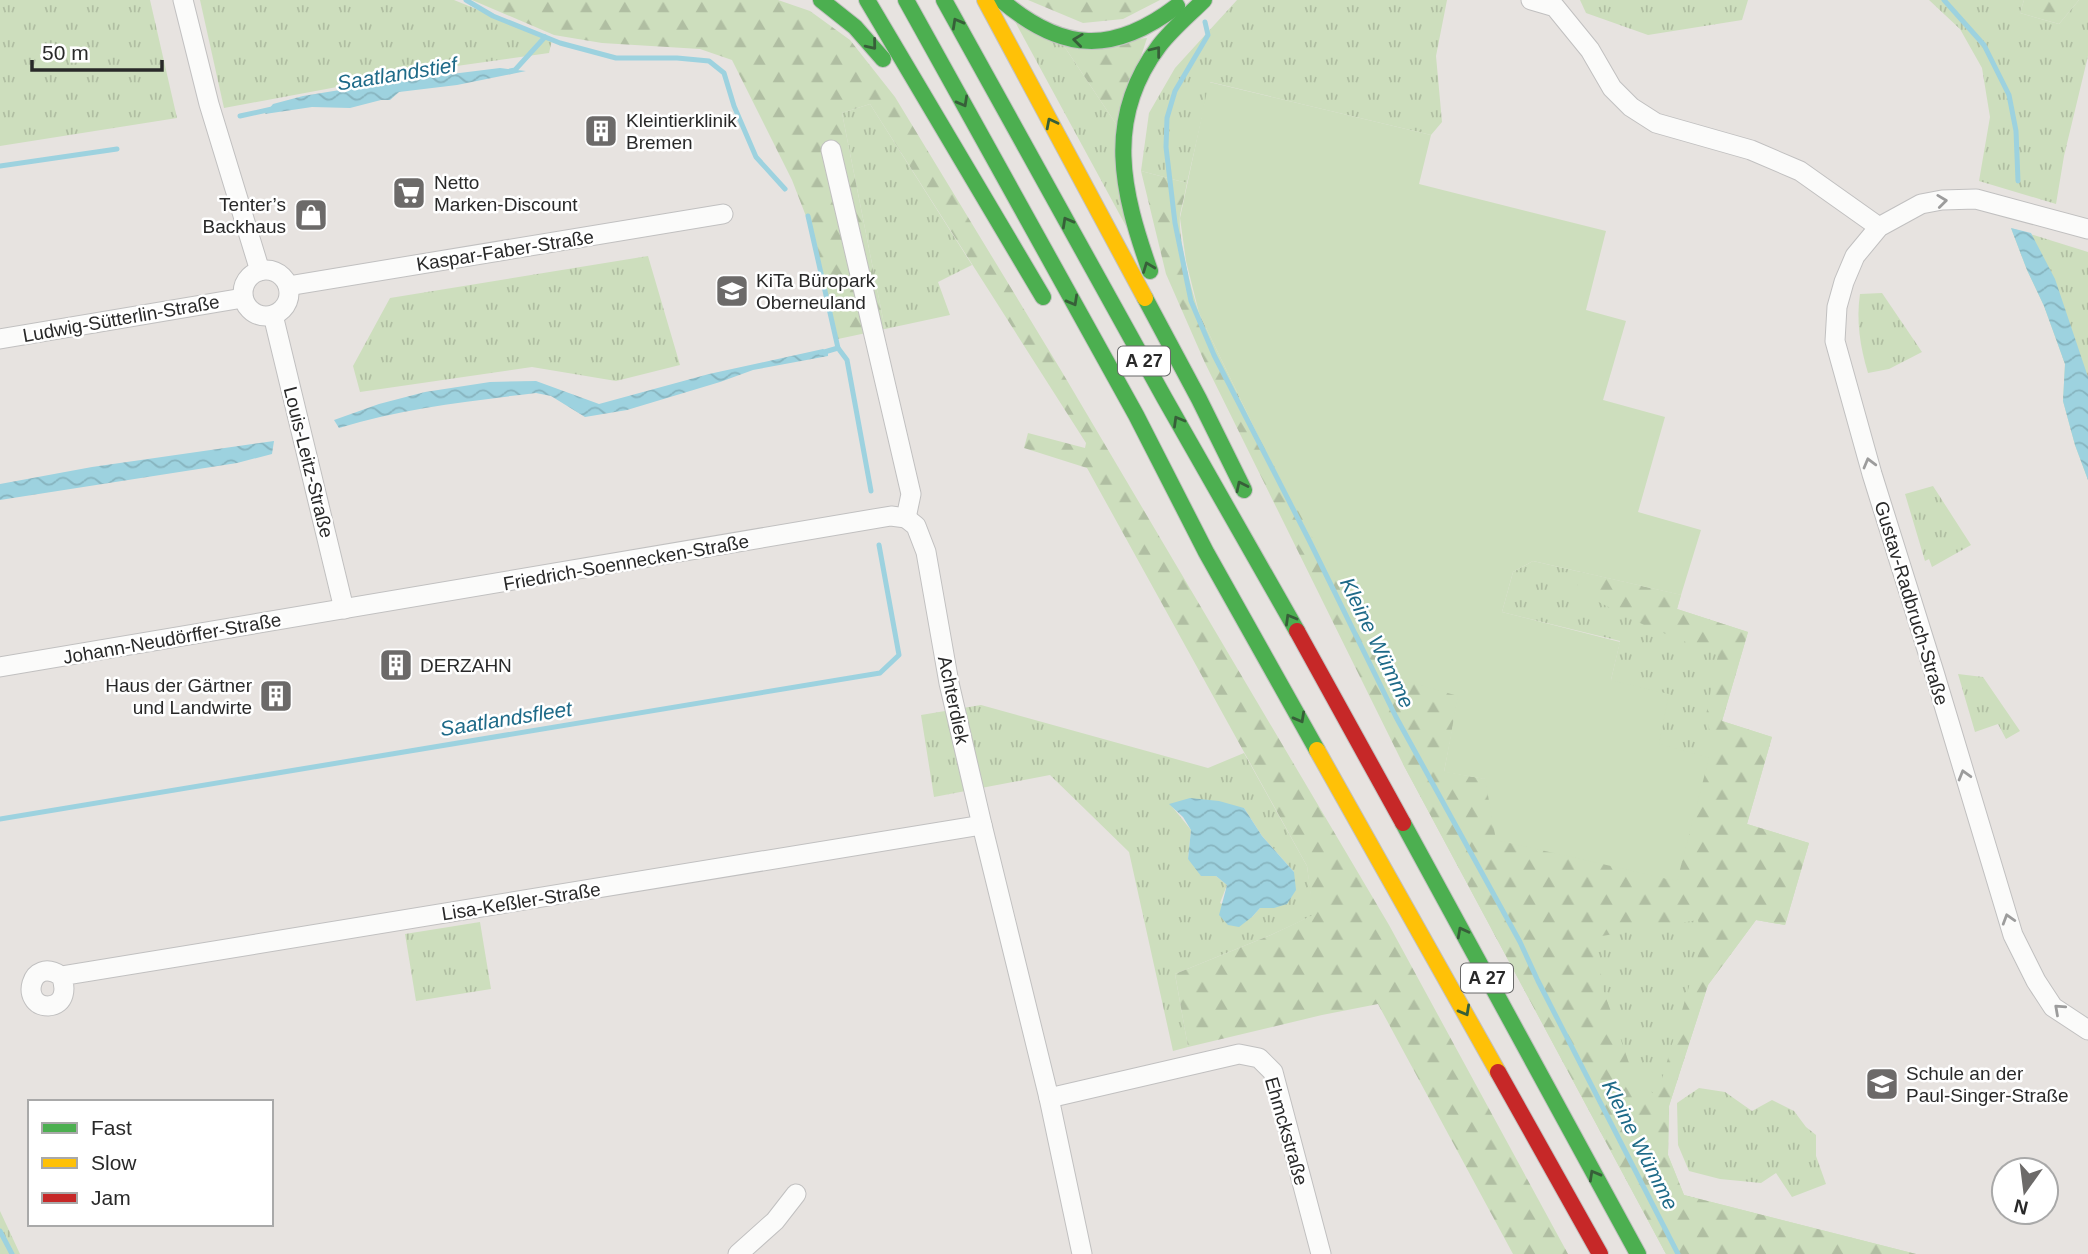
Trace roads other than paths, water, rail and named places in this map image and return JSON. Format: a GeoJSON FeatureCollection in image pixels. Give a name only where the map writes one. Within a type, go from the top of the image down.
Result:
{"type":"FeatureCollection","features":[{"type":"Feature","properties":{"kind":"highway"},"geometry":{"type":"LineString","coordinates":[[821,0],[870,41],[972,180]]}},
{"type":"Feature","properties":{"kind":"highway"},"geometry":{"type":"LineString","coordinates":[[867,0],[1049,307]]}},
{"type":"Feature","properties":{"kind":"highway","name":"A 27"},"geometry":{"type":"LineString","coordinates":[[906,0],[1136,415],[1206,552],[1600,1254]]}},
{"type":"Feature","properties":{"kind":"highway","name":"A 27"},"geometry":{"type":"LineString","coordinates":[[944,0],[1165,399],[1348,721],[1638,1254]]}},
{"type":"Feature","properties":{"kind":"highway"},"geometry":{"type":"LineString","coordinates":[[985,0],[1199,399],[1251,506]]}},
{"type":"Feature","properties":{"kind":"highway"},"geometry":{"type":"LineString","coordinates":[[1002,0],[1041,30],[1075,40],[1091,41],[1108,40],[1139,32],[1167,15],[1183,0]]}},
{"type":"Feature","properties":{"kind":"highway"},"geometry":{"type":"LineString","coordinates":[[1199,399],[1141,246],[1124,187],[1121,148],[1126,110],[1139,77],[1158,47],[1204,0]]}},
{"type":"Feature","properties":{"kind":"highway"},"geometry":{"type":"LineString","coordinates":[[1133,445],[1154,480],[1206,552]]}},
{"type":"Feature","properties":{"kind":"highway"},"geometry":{"type":"LineString","coordinates":[[1298,601],[1348,721]]}},
{"type":"Feature","properties":{"kind":"street"},"geometry":{"type":"LineString","coordinates":[[183,0],[209,104],[260,271]]}},
{"type":"Feature","properties":{"kind":"street"},"geometry":{"type":"LineString","coordinates":[[1531,0],[1555,7],[1590,50],[1612,88],[1631,107],[1656,123],[1751,150],[1800,171],[1879,227],[1921,204],[1976,199],[2088,229]]}},
{"type":"Feature","properties":{"kind":"street"},"geometry":{"type":"LineString","coordinates":[[831,150],[911,494],[906,518]]}},
{"type":"Feature","properties":{"kind":"street","name":"Kaspar-Faber-Straße"},"geometry":{"type":"LineString","coordinates":[[288,286],[723,214]]}},
{"type":"Feature","properties":{"kind":"street","name":"Gustav-Radbruch-Straße"},"geometry":{"type":"LineString","coordinates":[[1879,227],[1855,256],[1844,282],[1837,307],[1835,341],[1872,474],[2012,934],[2053,1007],[2088,1030]]}},
{"type":"Feature","properties":{"kind":"street"},"geometry":{"type":"LineString","coordinates":[[260,271],[276,273],[284,278],[288,286],[287,303],[281,311],[273,315],[258,315],[251,311],[243,298],[246,281],[260,271]]}},
{"type":"Feature","properties":{"kind":"street","name":"Ludwig-Sütterlin-Straße"},"geometry":{"type":"LineString","coordinates":[[0,339],[243,298]]}},
{"type":"Feature","properties":{"kind":"street","name":"Louis-Leitz-Straße"},"geometry":{"type":"LineString","coordinates":[[273,315],[345,609]]}},
{"type":"Feature","properties":{"kind":"street","name":"Friedrich-Soennecken-Straße"},"geometry":{"type":"LineString","coordinates":[[345,609],[891,516],[906,518]]}},
{"type":"Feature","properties":{"kind":"street","name":"Achterdiek"},"geometry":{"type":"LineString","coordinates":[[906,518],[916,526],[926,552],[949,683],[1049,1098],[1082,1254]]}},
{"type":"Feature","properties":{"kind":"street","name":"Johann-Neudörffer-Straße"},"geometry":{"type":"LineString","coordinates":[[0,667],[345,609]]}},
{"type":"Feature","properties":{"kind":"street","name":"Lisa-Keßler-Straße"},"geometry":{"type":"LineString","coordinates":[[61,976],[982,825]]}},
{"type":"Feature","properties":{"kind":"street","name":"Ehmckstraße"},"geometry":{"type":"LineString","coordinates":[[1049,1098],[1239,1054],[1259,1058],[1273,1072],[1321,1254]]}},
{"type":"Feature","properties":{"kind":"street"},"geometry":{"type":"LineString","coordinates":[[738,1254],[775,1221],[796,1194]]}},
{"type":"Feature","properties":{"kind":"water"},"geometry":{"type":"Polygon","coordinates":[[[500,68],[526,71],[457,85],[399,92],[390,100],[350,108],[312,107],[265,114],[273,104],[303,96],[500,68]]]}},
{"type":"Feature","properties":{"kind":"water"},"geometry":{"type":"Polygon","coordinates":[[[2011,228],[2031,233],[2055,279],[2088,377],[2088,480],[2063,401],[2065,364],[2011,228]]]}},
{"type":"Feature","properties":{"kind":"water"},"geometry":{"type":"Polygon","coordinates":[[[823,349],[828,352],[828,356],[753,370],[627,410],[585,417],[551,396],[536,393],[412,410],[339,428],[334,420],[425,392],[490,382],[536,381],[599,404],[709,374],[823,349]]]}},
{"type":"Feature","properties":{"kind":"water"},"geometry":{"type":"Polygon","coordinates":[[[274,441],[272,454],[237,463],[0,500],[0,484],[92,467],[274,441]]]}},
{"type":"Feature","properties":{"kind":"water"},"geometry":{"type":"Polygon","coordinates":[[[1190,798],[1219,801],[1244,808],[1262,836],[1294,872],[1296,890],[1287,904],[1260,908],[1239,927],[1228,925],[1219,915],[1227,885],[1216,876],[1201,876],[1188,859],[1191,830],[1183,817],[1169,804],[1190,798]]]}},
{"type":"Feature","properties":{"kind":"waterway","name":"Saatlandsfleet"},"geometry":{"type":"LineString","coordinates":[[466,0],[493,16],[560,43],[616,58],[709,61],[724,73],[734,106],[756,157],[785,189]]}},
{"type":"Feature","properties":{"kind":"waterway"},"geometry":{"type":"LineString","coordinates":[[1944,0],[1984,45],[2009,95],[2016,131],[2018,181]]}},
{"type":"Feature","properties":{"kind":"waterway","name":"Kleine Wümme"},"geometry":{"type":"LineString","coordinates":[[1205,22],[1208,35],[1175,91],[1167,118],[1166,147],[1175,223],[1191,301],[1214,355],[1396,717],[1520,942],[1678,1254]]}},
{"type":"Feature","properties":{"kind":"waterway","name":"Saatlandstief"},"geometry":{"type":"LineString","coordinates":[[510,71],[515,70],[545,37]]}},
{"type":"Feature","properties":{"kind":"waterway","name":"Saatlandstief"},"geometry":{"type":"LineString","coordinates":[[240,116],[272,109]]}},
{"type":"Feature","properties":{"kind":"waterway","name":"Saatlandstief"},"geometry":{"type":"LineString","coordinates":[[0,166],[117,149]]}},
{"type":"Feature","properties":{"kind":"waterway","name":"Saatlandsfleet"},"geometry":{"type":"LineString","coordinates":[[808,216],[838,348],[847,360],[871,491]]}},
{"type":"Feature","properties":{"kind":"waterway","name":"Saatlandsfleet"},"geometry":{"type":"LineString","coordinates":[[821,353],[838,348]]}},
{"type":"Feature","properties":{"kind":"waterway","name":"Saatlandsfleet"},"geometry":{"type":"LineString","coordinates":[[0,819],[880,673],[899,655],[879,545]]}},
{"type":"Feature","properties":{"kind":"waterway"},"geometry":{"type":"LineString","coordinates":[[0,1231],[12,1254]]}},
{"type":"Feature","properties":{"kind":"place","name":"Kleintierklinik Bremen"},"geometry":{"type":"Point","coordinates":[601,131]}},
{"type":"Feature","properties":{"kind":"place","name":"Netto Marken-Discount"},"geometry":{"type":"Point","coordinates":[409,193]}},
{"type":"Feature","properties":{"kind":"place","name":"Tenter’s Backhaus"},"geometry":{"type":"Point","coordinates":[311,215]}},
{"type":"Feature","properties":{"kind":"place","name":"KiTa Büropark Oberneuland"},"geometry":{"type":"Point","coordinates":[732,291]}},
{"type":"Feature","properties":{"kind":"place","name":"DERZAHN"},"geometry":{"type":"Point","coordinates":[396,665]}},
{"type":"Feature","properties":{"kind":"place","name":"Haus der Gärtner und Landwirte"},"geometry":{"type":"Point","coordinates":[276,696]}},
{"type":"Feature","properties":{"kind":"place","name":"Schule an der Paul-Singer-Straße"},"geometry":{"type":"Point","coordinates":[1882,1084]}}]}
